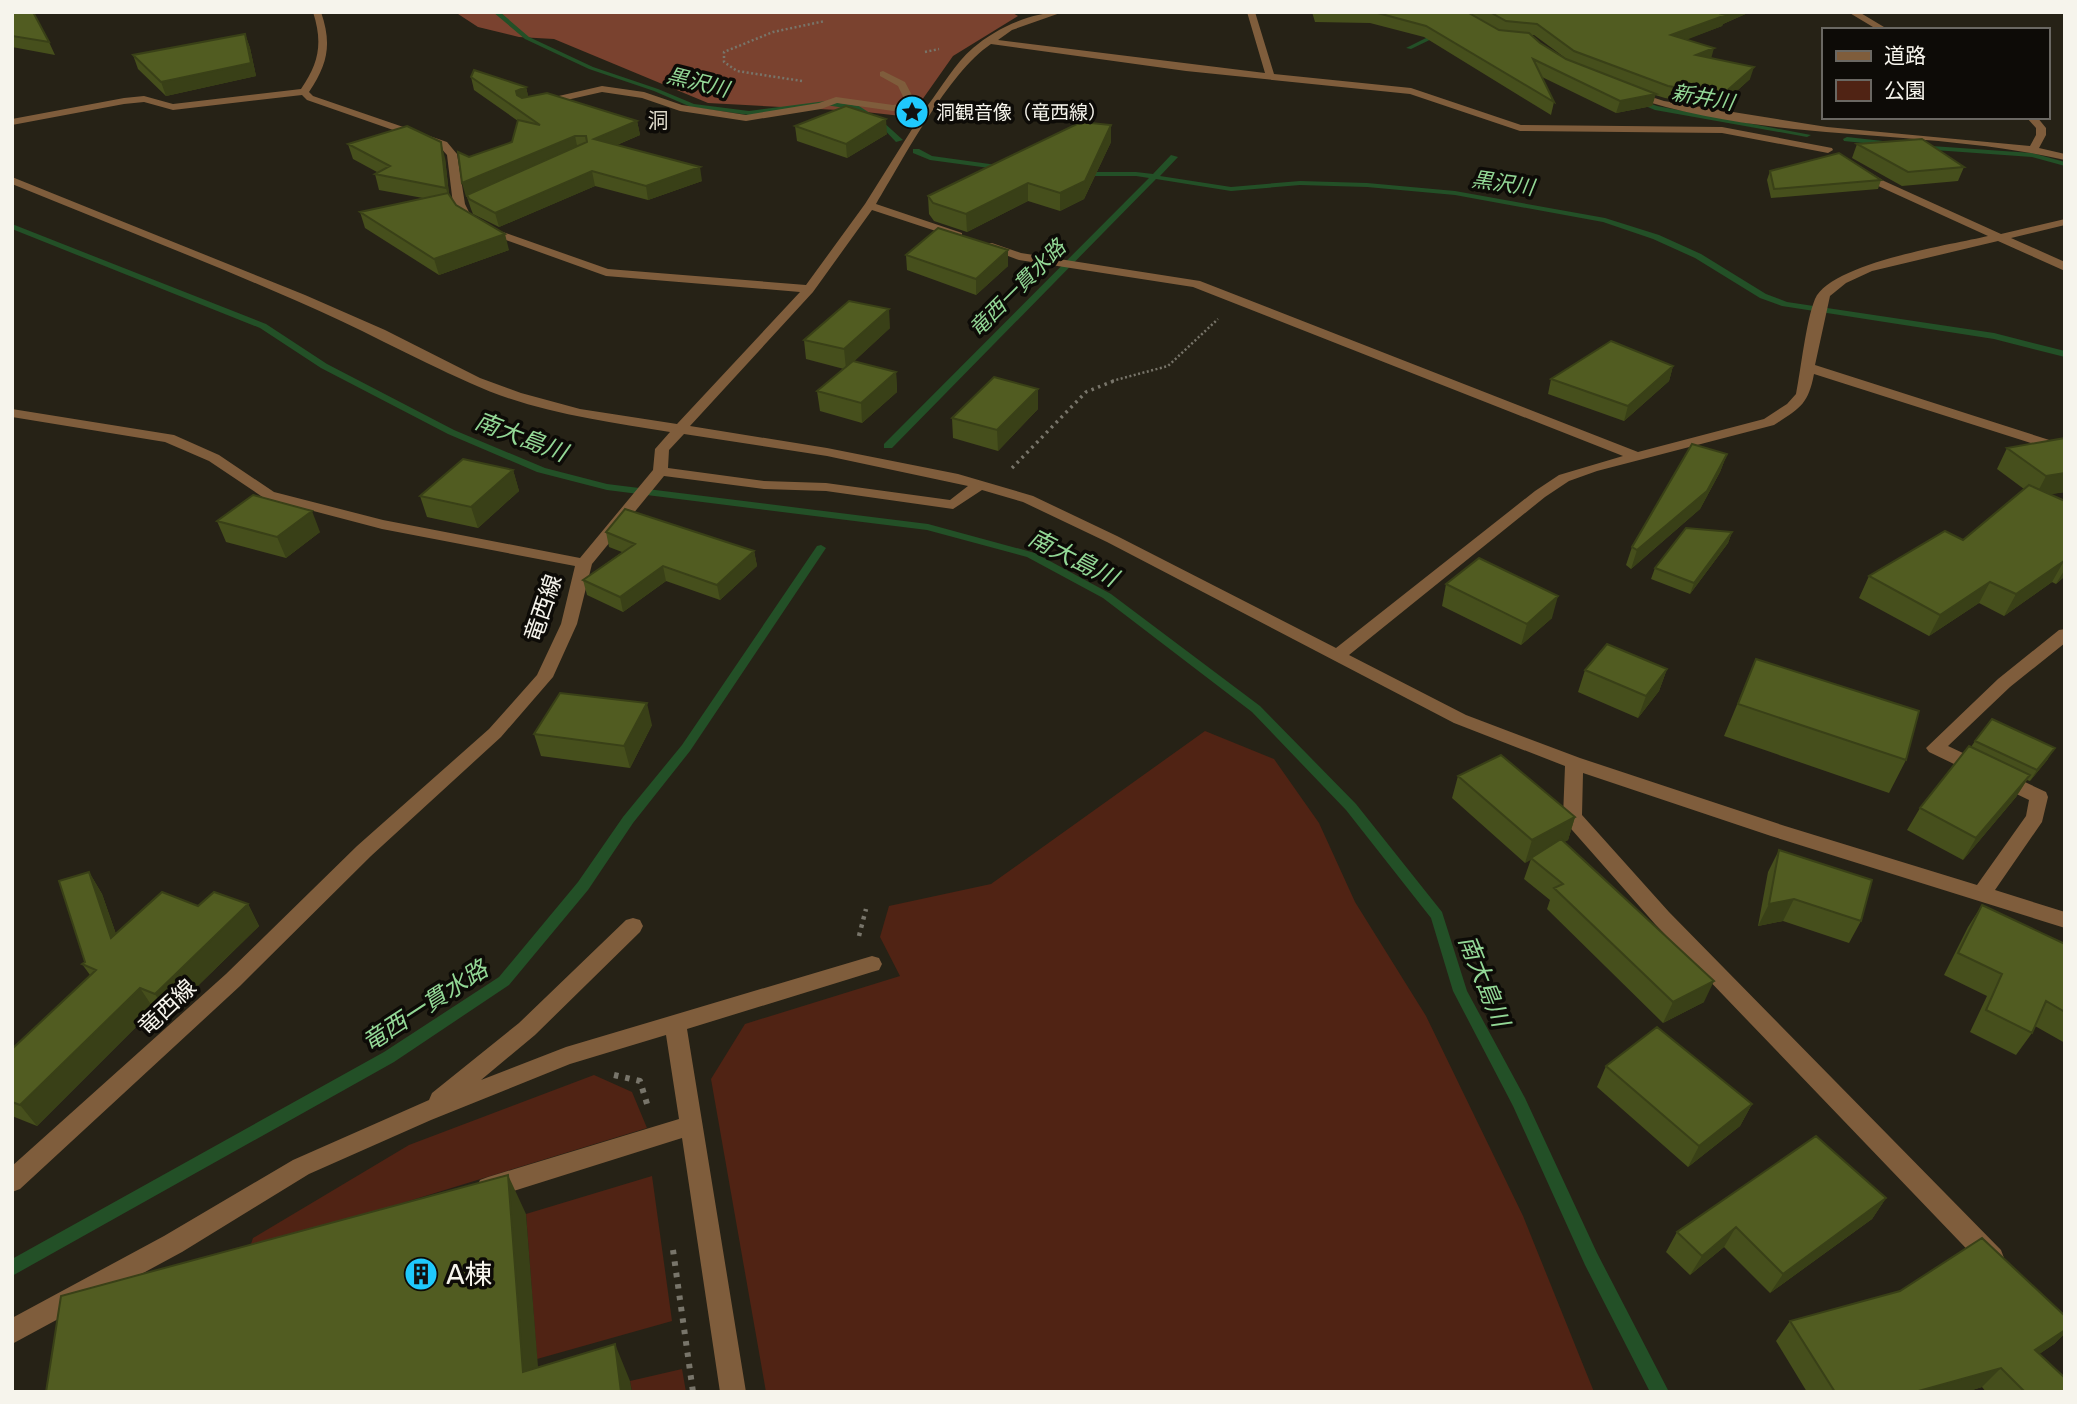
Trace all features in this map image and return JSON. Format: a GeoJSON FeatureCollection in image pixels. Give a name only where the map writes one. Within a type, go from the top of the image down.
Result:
{"type":"FeatureCollection","features":[{"type":"Feature","properties":{"kind":"street"},"geometry":{"type":"LineString","coordinates":[[12,122],[134,100],[144,99],[173,107],[304,92],[320,71],[325,52],[325,34],[317,12]]}},
{"type":"Feature","properties":{"kind":"street","name":"竜西線"},"geometry":{"type":"LineString","coordinates":[[12,1181],[233,979],[364,851],[495,733],[544,677],[569,624],[584,563],[660,471],[662,449],[809,289],[870,205],[930,108],[975,51],[1009,28],[1059,12]]}},
{"type":"Feature","properties":{"kind":"street"},"geometry":{"type":"LineString","coordinates":[[1251,12],[1270,75]]}},
{"type":"Feature","properties":{"kind":"street"},"geometry":{"type":"LineString","coordinates":[[1852,12],[1881,28]]}},
{"type":"Feature","properties":{"kind":"street"},"geometry":{"type":"LineString","coordinates":[[988,41],[1186,68],[1411,91],[1520,128],[1722,130],[1763,135],[1839,156],[1880,184],[2065,267]]}},
{"type":"Feature","properties":{"kind":"street"},"geometry":{"type":"LineString","coordinates":[[883,74],[902,84],[912,105]]}},
{"type":"Feature","properties":{"kind":"street"},"geometry":{"type":"LineString","coordinates":[[526,106],[602,89],[644,95],[680,108],[746,118],[821,106],[835,100],[893,108],[912,105],[930,108]]}},
{"type":"Feature","properties":{"kind":"street"},"geometry":{"type":"LineString","coordinates":[[1624,91],[1685,109],[1827,130],[2033,149],[2065,157]]}},
{"type":"Feature","properties":{"kind":"street"},"geometry":{"type":"LineString","coordinates":[[304,92],[310,99],[443,144],[452,154],[461,206],[467,218],[496,233],[606,272],[809,289]]}},
{"type":"Feature","properties":{"kind":"street"},"geometry":{"type":"LineString","coordinates":[[2033,119],[2041,128],[2033,149]]}},
{"type":"Feature","properties":{"kind":"street"},"geometry":{"type":"LineString","coordinates":[[1827,130],[1839,156]]}},
{"type":"Feature","properties":{"kind":"street"},"geometry":{"type":"LineString","coordinates":[[12,180],[301,298],[475,381],[516,396],[579,413],[827,452],[986,486],[1028,499],[1112,539],[1460,719],[1574,764],[2065,920]]}},
{"type":"Feature","properties":{"kind":"street"},"geometry":{"type":"LineString","coordinates":[[461,206],[473,201]]}},
{"type":"Feature","properties":{"kind":"street"},"geometry":{"type":"LineString","coordinates":[[870,205],[1019,256],[1196,284],[1637,456]]}},
{"type":"Feature","properties":{"kind":"street"},"geometry":{"type":"LineString","coordinates":[[1336,657],[1540,494],[1564,478],[1769,422],[1793,407],[1802,395],[1810,368],[1816,316],[1821,300],[1824,294],[1840,281],[1868,268],[2065,222]]}},
{"type":"Feature","properties":{"kind":"street"},"geometry":{"type":"LineString","coordinates":[[1810,368],[2065,450]]}},
{"type":"Feature","properties":{"kind":"street"},"geometry":{"type":"LineString","coordinates":[[12,412],[169,438],[214,458],[269,495],[382,524],[584,563]]}},
{"type":"Feature","properties":{"kind":"street"},"geometry":{"type":"LineString","coordinates":[[660,471],[764,485],[826,487],[953,505],[986,486]]}},
{"type":"Feature","properties":{"kind":"street"},"geometry":{"type":"LineString","coordinates":[[1982,893],[2035,817],[2039,797],[1935,748],[2004,683],[2065,634]]}},
{"type":"Feature","properties":{"kind":"street"},"geometry":{"type":"LineString","coordinates":[[1574,764],[1572,817],[1662,918],[2007,1273]]}},
{"type":"Feature","properties":{"kind":"street"},"geometry":{"type":"LineString","coordinates":[[423,1113],[527,1029],[634,926]]}},
{"type":"Feature","properties":{"kind":"street"},"geometry":{"type":"LineString","coordinates":[[12,1332],[173,1244],[301,1167],[423,1113],[566,1056],[872,964]]}},
{"type":"Feature","properties":{"kind":"street"},"geometry":{"type":"LineString","coordinates":[[675,1023],[733,1392]]}},
{"type":"Feature","properties":{"kind":"street"},"geometry":{"type":"LineString","coordinates":[[471,1193],[692,1125]]}},
{"type":"Feature","properties":{"kind":"path"},"geometry":{"type":"LineString","coordinates":[[803,81],[737,71],[724,62],[724,52],[741,43],[790,27],[825,21]]}},
{"type":"Feature","properties":{"kind":"path"},"geometry":{"type":"LineString","coordinates":[[986,486],[1086,392],[1120,378],[1168,366],[1239,299]]}},
{"type":"Feature","properties":{"kind":"path"},"geometry":{"type":"LineString","coordinates":[[613,1074],[640,1081],[656,1136]]}},
{"type":"Feature","properties":{"kind":"path"},"geometry":{"type":"LineString","coordinates":[[672,1240],[693,1392]]}},
{"type":"Feature","properties":{"kind":"green space"},"geometry":{"type":"Polygon","coordinates":[[[1205,731],[1274,759],[1319,823],[1355,902],[1426,1016],[1523,1216],[1594,1392],[766,1392],[711,1079],[745,1024],[900,976],[880,937],[889,906],[991,884],[1205,731]]]}},
{"type":"Feature","properties":{"kind":"green space"},"geometry":{"type":"Polygon","coordinates":[[[594,1075],[632,1092],[647,1128],[249,1250],[253,1238],[409,1145],[594,1075]]]}},
{"type":"Feature","properties":{"kind":"green space"},"geometry":{"type":"Polygon","coordinates":[[[652,1176],[672,1321],[537,1359],[526,1214],[652,1176]]]}},
{"type":"Feature","properties":{"kind":"green space"},"geometry":{"type":"Polygon","coordinates":[[[682,1369],[686,1392],[632,1392],[630,1381],[682,1369]]]}},
{"type":"Feature","properties":{"kind":"shaded area"},"geometry":{"type":"Polygon","coordinates":[[[455,12],[1011,12],[1018,16],[953,56],[910,117],[857,111],[708,103],[554,39],[519,37],[478,27],[455,12]]]}},
{"type":"Feature","properties":{"kind":"building"},"geometry":{"type":"Polygon","coordinates":[[[12,12],[33,12],[49,42],[12,36],[12,12]]]}},
{"type":"Feature","properties":{"kind":"building"},"geometry":{"type":"Polygon","coordinates":[[[1374,12],[1467,12],[1499,30],[1529,33],[1566,59],[1656,94],[1620,101],[1533,59],[1554,102],[1426,26],[1374,12]]]}},
{"type":"Feature","properties":{"kind":"building"},"geometry":{"type":"Polygon","coordinates":[[[1490,12],[1727,12],[1722,14],[1726,15],[1671,35],[1714,48],[1696,55],[1754,67],[1722,95],[1668,86],[1574,51],[1537,24],[1506,21],[1490,12]]]}},
{"type":"Feature","properties":{"kind":"building"},"geometry":{"type":"Polygon","coordinates":[[[245,34],[251,63],[161,82],[133,55],[245,34]]]}},
{"type":"Feature","properties":{"kind":"building"},"geometry":{"type":"Polygon","coordinates":[[[474,70],[526,87],[516,91],[522,98],[547,93],[637,121],[594,139],[700,167],[646,186],[592,171],[495,213],[469,199],[467,195],[587,142],[586,136],[575,136],[462,183],[458,152],[469,157],[512,142],[518,120],[540,125],[471,77],[474,70]]]}},
{"type":"Feature","properties":{"kind":"building"},"geometry":{"type":"Polygon","coordinates":[[[846,106],[886,119],[846,144],[795,126],[846,106]]]}},
{"type":"Feature","properties":{"kind":"building"},"geometry":{"type":"Polygon","coordinates":[[[1081,122],[1111,125],[1085,181],[1060,193],[1028,183],[966,214],[933,203],[928,196],[1081,122]]]}},
{"type":"Feature","properties":{"kind":"building"},"geometry":{"type":"Polygon","coordinates":[[[407,126],[441,142],[446,188],[375,174],[390,166],[348,144],[407,126]]]}},
{"type":"Feature","properties":{"kind":"building"},"geometry":{"type":"Polygon","coordinates":[[[1922,139],[1964,167],[1908,172],[1857,144],[1922,139]]]}},
{"type":"Feature","properties":{"kind":"building"},"geometry":{"type":"Polygon","coordinates":[[[1839,153],[1881,180],[1774,189],[1770,171],[1839,153]]]}},
{"type":"Feature","properties":{"kind":"building"},"geometry":{"type":"Polygon","coordinates":[[[448,193],[456,205],[505,234],[434,259],[360,212],[448,193]]]}},
{"type":"Feature","properties":{"kind":"building"},"geometry":{"type":"Polygon","coordinates":[[[938,228],[1008,250],[976,279],[906,255],[938,228]]]}},
{"type":"Feature","properties":{"kind":"building"},"geometry":{"type":"Polygon","coordinates":[[[849,301],[889,309],[844,349],[804,340],[849,301]]]}},
{"type":"Feature","properties":{"kind":"building"},"geometry":{"type":"Polygon","coordinates":[[[1611,341],[1673,366],[1628,406],[1551,379],[1611,341]]]}},
{"type":"Feature","properties":{"kind":"building"},"geometry":{"type":"Polygon","coordinates":[[[853,361],[896,372],[861,403],[817,391],[853,361]]]}},
{"type":"Feature","properties":{"kind":"building"},"geometry":{"type":"Polygon","coordinates":[[[994,377],[1038,389],[997,430],[952,418],[994,377]]]}},
{"type":"Feature","properties":{"kind":"building"},"geometry":{"type":"Polygon","coordinates":[[[2065,438],[2065,473],[2046,476],[2007,448],[2065,438]]]}},
{"type":"Feature","properties":{"kind":"building"},"geometry":{"type":"Polygon","coordinates":[[[1692,444],[1727,454],[1707,491],[1637,550],[1632,547],[1692,444]]]}},
{"type":"Feature","properties":{"kind":"building"},"geometry":{"type":"Polygon","coordinates":[[[463,459],[513,470],[471,507],[420,496],[463,459]]]}},
{"type":"Feature","properties":{"kind":"building"},"geometry":{"type":"Polygon","coordinates":[[[2029,485],[2065,501],[2065,561],[2016,594],[1990,582],[1940,615],[1869,576],[1945,531],[1963,540],[2029,485]]]}},
{"type":"Feature","properties":{"kind":"building"},"geometry":{"type":"Polygon","coordinates":[[[253,495],[312,511],[277,537],[217,521],[253,495]]]}},
{"type":"Feature","properties":{"kind":"building"},"geometry":{"type":"Polygon","coordinates":[[[625,509],[754,551],[717,585],[663,566],[620,597],[583,580],[635,544],[606,532],[625,509]]]}},
{"type":"Feature","properties":{"kind":"building"},"geometry":{"type":"Polygon","coordinates":[[[1686,528],[1732,532],[1694,583],[1655,568],[1686,528]]]}},
{"type":"Feature","properties":{"kind":"building"},"geometry":{"type":"Polygon","coordinates":[[[1479,558],[1558,596],[1527,624],[1446,584],[1479,558]]]}},
{"type":"Feature","properties":{"kind":"building"},"geometry":{"type":"Polygon","coordinates":[[[1607,644],[1667,669],[1646,696],[1585,670],[1607,644]]]}},
{"type":"Feature","properties":{"kind":"building"},"geometry":{"type":"Polygon","coordinates":[[[1756,659],[1919,711],[1906,760],[1738,704],[1756,659]]]}},
{"type":"Feature","properties":{"kind":"building"},"geometry":{"type":"Polygon","coordinates":[[[560,693],[647,703],[624,746],[534,734],[560,693]]]}},
{"type":"Feature","properties":{"kind":"building"},"geometry":{"type":"Polygon","coordinates":[[[1992,719],[2055,748],[2037,770],[1975,741],[1992,719]]]}},
{"type":"Feature","properties":{"kind":"building"},"geometry":{"type":"Polygon","coordinates":[[[1969,746],[2030,775],[1976,838],[1920,808],[1969,746]]]}},
{"type":"Feature","properties":{"kind":"building"},"geometry":{"type":"Polygon","coordinates":[[[1501,755],[1575,817],[1532,840],[1458,776],[1501,755]]]}},
{"type":"Feature","properties":{"kind":"building"},"geometry":{"type":"Polygon","coordinates":[[[1561,839],[1714,981],[1673,1002],[1554,888],[1563,884],[1531,858],[1561,839]]]}},
{"type":"Feature","properties":{"kind":"building"},"geometry":{"type":"Polygon","coordinates":[[[1779,850],[1872,880],[1861,921],[1794,899],[1769,904],[1779,850]]]}},
{"type":"Feature","properties":{"kind":"building"},"geometry":{"type":"Polygon","coordinates":[[[89,872],[111,938],[162,892],[198,906],[214,892],[248,904],[155,994],[140,988],[20,1105],[12,1102],[12,1049],[96,970],[82,964],[85,962],[59,881],[89,872]]]}},
{"type":"Feature","properties":{"kind":"building"},"geometry":{"type":"Polygon","coordinates":[[[1982,905],[2065,944],[2065,1012],[2046,1001],[2032,1033],[1986,1010],[2002,974],[1958,953],[1982,905]]]}},
{"type":"Feature","properties":{"kind":"building"},"geometry":{"type":"Polygon","coordinates":[[[1657,1027],[1752,1104],[1699,1146],[1606,1066],[1657,1027]]]}},
{"type":"Feature","properties":{"kind":"building"},"geometry":{"type":"Polygon","coordinates":[[[1816,1136],[1886,1198],[1783,1274],[1736,1227],[1702,1256],[1677,1232],[1816,1136]]]}},
{"type":"Feature","properties":{"kind":"building","name":"A棟"},"geometry":{"type":"Polygon","coordinates":[[[508,1175],[523,1372],[615,1344],[621,1392],[46,1392],[61,1296],[508,1175]]]}},
{"type":"Feature","properties":{"kind":"building"},"geometry":{"type":"Polygon","coordinates":[[[1982,1238],[2065,1316],[2065,1330],[2035,1350],[2065,1378],[2065,1392],[2025,1392],[2001,1368],[1915,1392],[1835,1392],[1790,1321],[1900,1291],[1982,1238]]]}},
{"type":"Feature","properties":{"kind":"waterway","name":"黒沢川"},"geometry":{"type":"LineString","coordinates":[[496,12],[527,38],[591,68],[693,106],[749,113],[826,103],[859,108],[880,122],[899,140]]}},
{"type":"Feature","properties":{"kind":"waterway","name":"竜西一貫水路"},"geometry":{"type":"LineString","coordinates":[[1409,48],[1440,33]]}},
{"type":"Feature","properties":{"kind":"waterway","name":"新井川"},"geometry":{"type":"LineString","coordinates":[[1638,101],[1655,108],[1807,135]]}},
{"type":"Feature","properties":{"kind":"waterway","name":"新井川"},"geometry":{"type":"LineString","coordinates":[[1847,139],[1892,144]]}},
{"type":"Feature","properties":{"kind":"waterway","name":"新井川"},"geometry":{"type":"LineString","coordinates":[[1920,147],[2032,155],[2065,164]]}},
{"type":"Feature","properties":{"kind":"waterway","name":"黒沢川"},"geometry":{"type":"LineString","coordinates":[[916,151],[930,158],[1004,168]]}},
{"type":"Feature","properties":{"kind":"waterway","name":"竜西一貫水路"},"geometry":{"type":"LineString","coordinates":[[1154,177],[1174,157]]}},
{"type":"Feature","properties":{"kind":"waterway","name":"黒沢川"},"geometry":{"type":"LineString","coordinates":[[1082,174],[1136,174],[1154,177]]}},
{"type":"Feature","properties":{"kind":"waterway","name":"竜西一貫水路"},"geometry":{"type":"LineString","coordinates":[[888,446],[1154,177]]}},
{"type":"Feature","properties":{"kind":"waterway","name":"黒沢川"},"geometry":{"type":"LineString","coordinates":[[1154,177],[1231,189],[1300,183],[1367,185],[1455,193],[1605,220],[1656,237],[1698,256],[1763,296],[1785,304],[1994,336],[2065,354]]}},
{"type":"Feature","properties":{"kind":"waterway","name":"南大島川"},"geometry":{"type":"LineString","coordinates":[[12,226],[263,326],[324,366],[451,432],[541,470],[607,487],[928,527],[1031,555],[1107,596],[1256,709],[1351,807],[1437,916],[1460,991],[1519,1103],[1591,1259],[1660,1392]]}},
{"type":"Feature","properties":{"kind":"waterway","name":"竜西一貫水路"},"geometry":{"type":"LineString","coordinates":[[12,1268],[389,1057],[504,981],[583,886],[628,820],[686,748],[821,548]]}},
{"type":"Feature","properties":{"kind":"place","name":"洞観音像（竜西線）"},"geometry":{"type":"Point","coordinates":[912,112]}},
{"type":"Feature","properties":{"kind":"place","name":"A棟"},"geometry":{"type":"Point","coordinates":[421,1274]}},
{"type":"Feature","properties":{"kind":"district","name":"洞"},"geometry":{"type":"Point","coordinates":[658,120]}}]}
